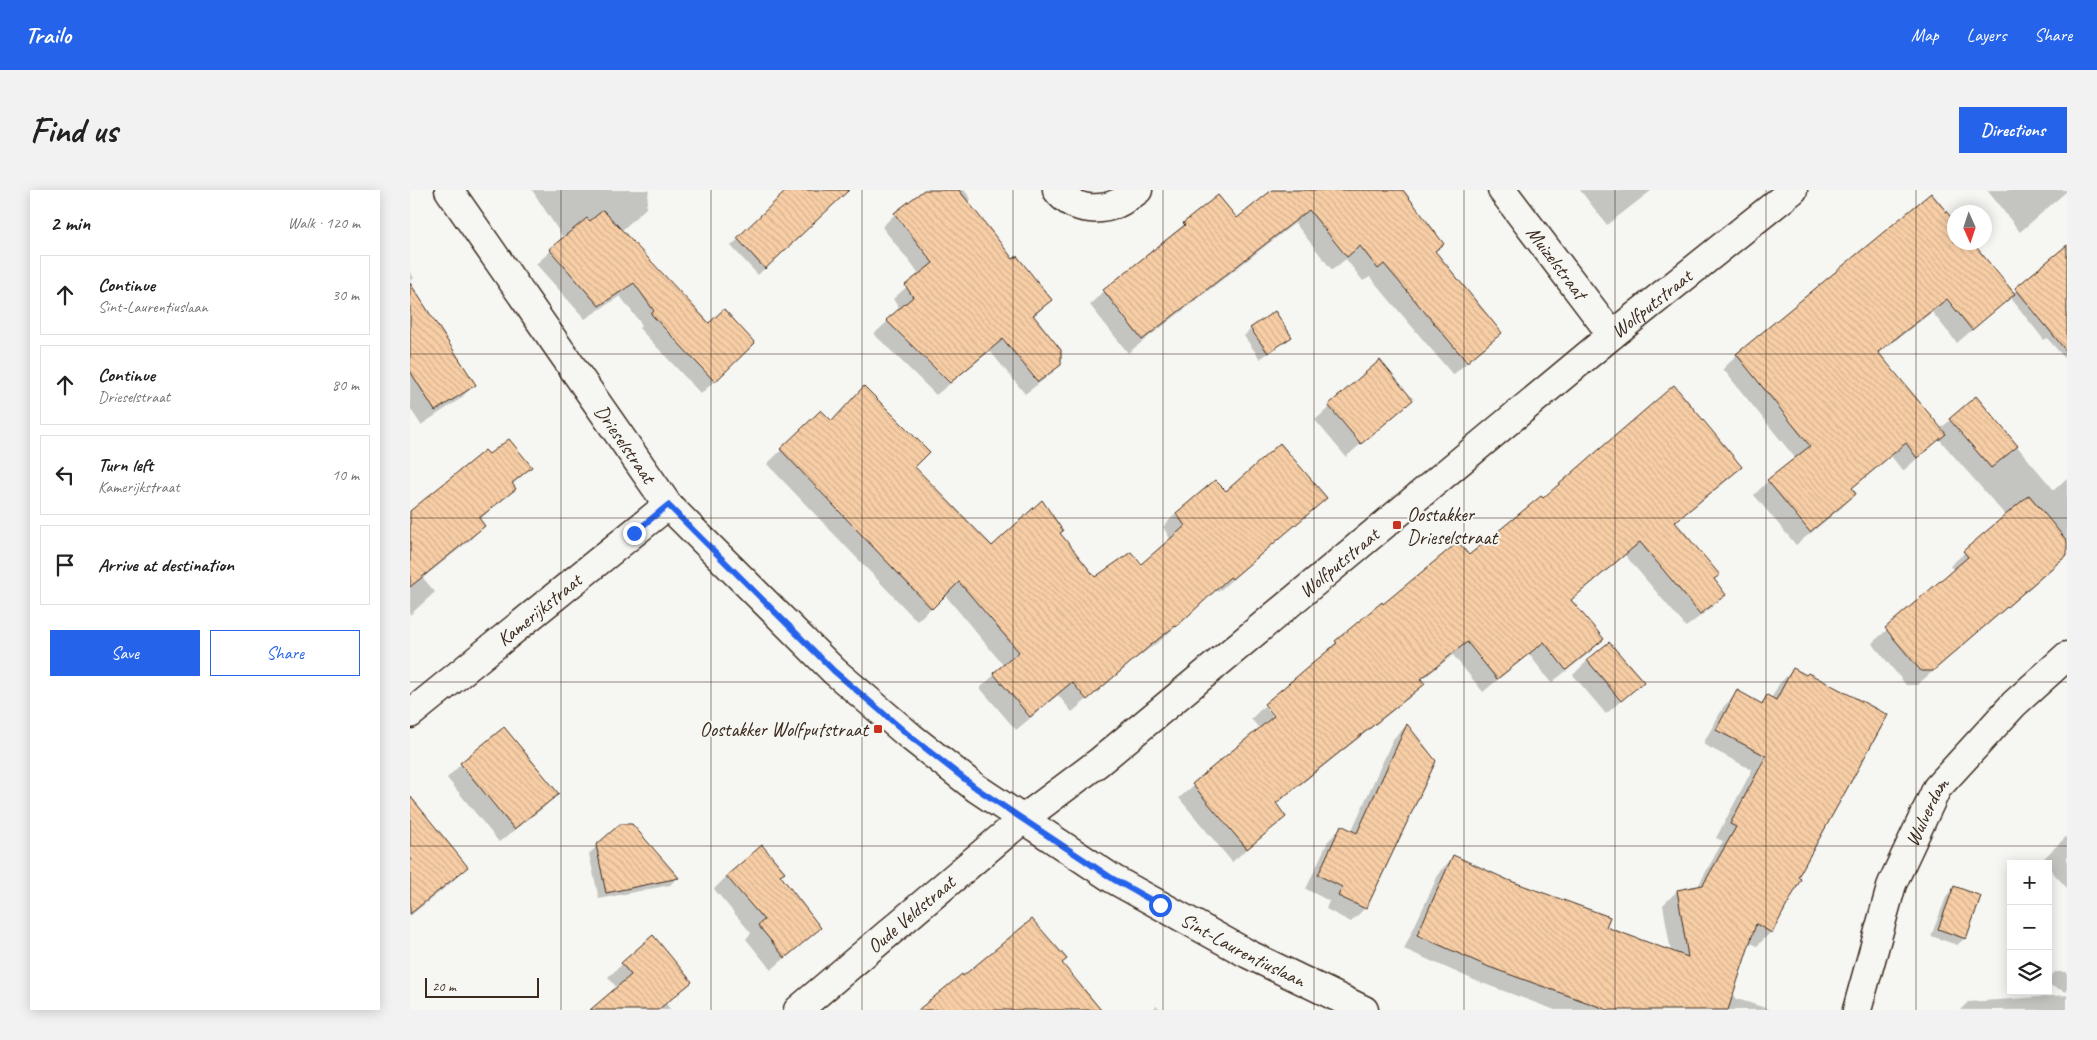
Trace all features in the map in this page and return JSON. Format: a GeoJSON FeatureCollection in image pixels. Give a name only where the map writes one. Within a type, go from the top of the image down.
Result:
{"type":"FeatureCollection","features":[{"type":"Feature","properties":{"kind":"street","name":"Drieselstraat"},"geometry":{"type":"LineString","coordinates":[[449,190],[668,505],[834,671],[911,737],[976,788],[1023,819]]}},
{"type":"Feature","properties":{"kind":"street"},"geometry":{"type":"LineString","coordinates":[[1057,190],[1064,200],[1074,206],[1097,208],[1118,203],[1138,190]]}},
{"type":"Feature","properties":{"kind":"street","name":"Muizelstraat"},"geometry":{"type":"LineString","coordinates":[[1502,190],[1612,334]]}},
{"type":"Feature","properties":{"kind":"street","name":"Wolfputstraat"},"geometry":{"type":"LineString","coordinates":[[1023,819],[1099,762],[1612,334],[1793,190]]}},
{"type":"Feature","properties":{"kind":"street","name":"Kamerijkstraat"},"geometry":{"type":"LineString","coordinates":[[410,714],[668,505]]}},
{"type":"Feature","properties":{"kind":"street","name":"Wulverdam"},"geometry":{"type":"LineString","coordinates":[[1857,1010],[1892,884],[1936,788],[2014,704],[2067,656]]}},
{"type":"Feature","properties":{"kind":"street","name":"Oude Veldstraat"},"geometry":{"type":"LineString","coordinates":[[798,1010],[1023,819]]}},
{"type":"Feature","properties":{"kind":"street","name":"Sint-Laurentiuslaan"},"geometry":{"type":"LineString","coordinates":[[1023,819],[1113,879],[1152,901],[1248,954],[1364,1010]]}},
{"type":"Feature","properties":{"kind":"building"},"geometry":{"type":"Polygon","coordinates":[[[787,190],[849,190],[765,269],[737,238],[787,190]]]}},
{"type":"Feature","properties":{"kind":"building"},"geometry":{"type":"Polygon","coordinates":[[[924,190],[959,190],[1013,259],[1017,256],[1052,300],[1033,315],[1061,350],[1061,365],[1038,382],[1003,339],[950,383],[886,320],[913,297],[905,285],[933,263],[894,213],[924,190]]]}},
{"type":"Feature","properties":{"kind":"building"},"geometry":{"type":"Polygon","coordinates":[[[1272,190],[1403,190],[1444,244],[1435,251],[1502,333],[1467,362],[1384,264],[1378,269],[1360,246],[1347,257],[1309,210],[1142,340],[1103,290],[1185,225],[1183,223],[1218,195],[1237,218],[1272,190]]]}},
{"type":"Feature","properties":{"kind":"building"},"geometry":{"type":"Polygon","coordinates":[[[1931,193],[1947,212],[1947,250],[1979,250],[2015,294],[1972,330],[1947,299],[1878,352],[1946,434],[1917,458],[1906,443],[1852,488],[1856,494],[1810,532],[1767,480],[1810,446],[1736,354],[1931,193]]]}},
{"type":"Feature","properties":{"kind":"building"},"geometry":{"type":"Polygon","coordinates":[[[603,210],[709,323],[724,309],[755,343],[715,382],[651,314],[654,311],[634,283],[599,306],[549,249],[587,218],[590,221],[603,210]]]}},
{"type":"Feature","properties":{"kind":"building"},"geometry":{"type":"Polygon","coordinates":[[[2067,245],[2067,352],[2015,288],[2067,245]]]}},
{"type":"Feature","properties":{"kind":"building"},"geometry":{"type":"Polygon","coordinates":[[[410,283],[476,385],[435,411],[410,371],[410,283]]]}},
{"type":"Feature","properties":{"kind":"building"},"geometry":{"type":"Polygon","coordinates":[[[1275,311],[1292,337],[1268,353],[1250,328],[1275,311]]]}},
{"type":"Feature","properties":{"kind":"building"},"geometry":{"type":"Polygon","coordinates":[[[1380,360],[1413,400],[1361,444],[1328,405],[1380,360]]]}},
{"type":"Feature","properties":{"kind":"building"},"geometry":{"type":"Polygon","coordinates":[[[1674,385],[1742,467],[1675,522],[1720,575],[1714,579],[1726,595],[1700,614],[1640,542],[1571,600],[1604,639],[1566,670],[1544,642],[1497,679],[1467,642],[1421,679],[1425,684],[1276,803],[1286,817],[1247,849],[1192,784],[1274,716],[1264,704],[1337,643],[1335,641],[1458,542],[1469,555],[1541,496],[1543,498],[1674,385]]]}},
{"type":"Feature","properties":{"kind":"building"},"geometry":{"type":"Polygon","coordinates":[[[864,386],[930,452],[915,467],[992,546],[1042,500],[1063,531],[1060,533],[1095,577],[1131,552],[1141,564],[1185,526],[1176,513],[1215,480],[1226,491],[1280,443],[1327,498],[1232,579],[1230,577],[1176,627],[1151,645],[1087,700],[1072,682],[1030,717],[993,673],[1019,652],[959,582],[932,609],[780,449],[821,410],[832,421],[864,386]]]}},
{"type":"Feature","properties":{"kind":"building"},"geometry":{"type":"Polygon","coordinates":[[[1976,396],[2018,446],[1991,468],[1949,419],[1976,396]]]}},
{"type":"Feature","properties":{"kind":"building"},"geometry":{"type":"Polygon","coordinates":[[[509,439],[532,467],[512,483],[516,489],[479,518],[485,526],[410,587],[410,511],[485,450],[489,454],[509,439]]]}},
{"type":"Feature","properties":{"kind":"building"},"geometry":{"type":"Polygon","coordinates":[[[2029,495],[2067,541],[2067,555],[1933,671],[1921,671],[1885,628],[1968,557],[1963,551],[2029,495]]]}},
{"type":"Feature","properties":{"kind":"building"},"geometry":{"type":"Polygon","coordinates":[[[1609,642],[1644,682],[1621,701],[1587,660],[1609,642]]]}},
{"type":"Feature","properties":{"kind":"building"},"geometry":{"type":"Polygon","coordinates":[[[1793,668],[1806,675],[1808,673],[1888,715],[1798,877],[1801,879],[1772,933],[1756,924],[1728,1010],[1608,1010],[1489,967],[1417,935],[1453,855],[1508,880],[1610,917],[1606,927],[1688,957],[1677,890],[1703,885],[1736,827],[1730,824],[1766,756],[1716,730],[1737,690],[1762,704],[1767,695],[1776,700],[1793,668]]]}},
{"type":"Feature","properties":{"kind":"building"},"geometry":{"type":"Polygon","coordinates":[[[1407,724],[1436,761],[1366,909],[1338,896],[1342,887],[1318,875],[1341,825],[1357,833],[1407,724]]]}},
{"type":"Feature","properties":{"kind":"building"},"geometry":{"type":"Polygon","coordinates":[[[504,727],[559,794],[514,829],[460,763],[504,727]]]}},
{"type":"Feature","properties":{"kind":"building"},"geometry":{"type":"Polygon","coordinates":[[[410,796],[468,867],[410,914],[410,796]]]}},
{"type":"Feature","properties":{"kind":"building"},"geometry":{"type":"Polygon","coordinates":[[[620,824],[632,824],[679,878],[606,893],[596,845],[620,824]]]}},
{"type":"Feature","properties":{"kind":"building"},"geometry":{"type":"Polygon","coordinates":[[[762,845],[785,872],[780,875],[821,928],[785,958],[758,925],[764,920],[726,876],[762,845]]]}},
{"type":"Feature","properties":{"kind":"building"},"geometry":{"type":"Polygon","coordinates":[[[1954,886],[1981,896],[1966,939],[1938,929],[1954,886]]]}},
{"type":"Feature","properties":{"kind":"building"},"geometry":{"type":"Polygon","coordinates":[[[1032,919],[1067,959],[1062,963],[1101,1010],[918,1010],[962,974],[963,976],[1032,919]]]}},
{"type":"Feature","properties":{"kind":"building"},"geometry":{"type":"Polygon","coordinates":[[[653,935],[692,982],[658,1010],[590,1010],[631,975],[621,963],[653,935]]]}},
{"type":"Feature","properties":{"kind":"place","name":"Oostakker Drieselstraat"},"geometry":{"type":"Point","coordinates":[1397,525]}},
{"type":"Feature","properties":{"kind":"place","name":"Oostakker Wolfputstraat"},"geometry":{"type":"Point","coordinates":[878,729]}},
{"type":"Feature","properties":{"kind":"route"},"geometry":{"type":"LineString","coordinates":[[634,533],[668,505],[834,671],[911,737],[976,788],[1113,879],[1160,905]]}}]}
